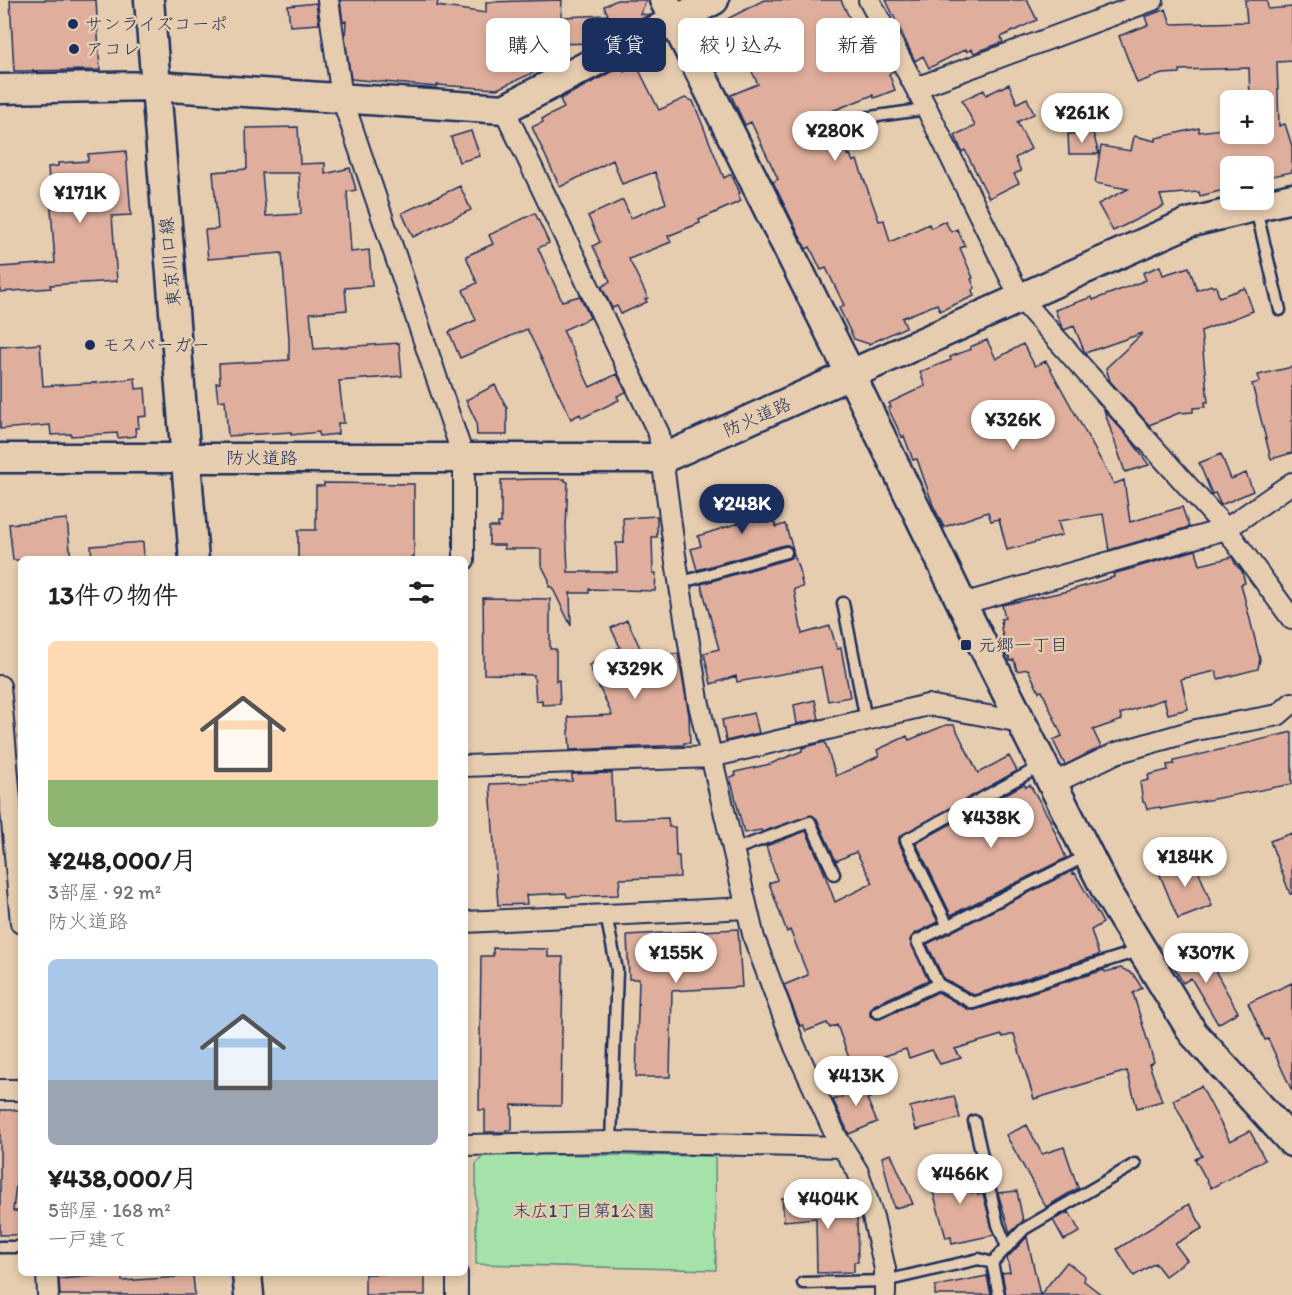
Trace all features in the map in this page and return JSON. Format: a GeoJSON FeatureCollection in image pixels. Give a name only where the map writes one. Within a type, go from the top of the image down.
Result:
{"type":"FeatureCollection","features":[{"type":"Feature","properties":{"kind":"street","name":"東京川口線"},"geometry":{"type":"LineString","coordinates":[[149,0],[194,556]]}},
{"type":"Feature","properties":{"kind":"street"},"geometry":{"type":"LineString","coordinates":[[328,0],[342,98],[464,459],[464,556]]}},
{"type":"Feature","properties":{"kind":"street"},"geometry":{"type":"LineString","coordinates":[[0,89],[155,86],[504,109],[669,10],[714,0]]}},
{"type":"Feature","properties":{"kind":"street"},"geometry":{"type":"LineString","coordinates":[[869,0],[927,109],[1021,299],[1226,529],[1292,619]]}},
{"type":"Feature","properties":{"kind":"street"},"geometry":{"type":"LineString","coordinates":[[916,88],[1154,0]]}},
{"type":"Feature","properties":{"kind":"street"},"geometry":{"type":"LineString","coordinates":[[669,10],[1109,896],[1193,1033],[1292,1142]]}},
{"type":"Feature","properties":{"kind":"street"},"geometry":{"type":"LineString","coordinates":[[504,109],[659,434],[679,583],[698,700],[754,938],[795,1047],[842,1147],[858,1173],[873,1217],[885,1269],[885,1288]]}},
{"type":"Feature","properties":{"kind":"street","name":"防火道路"},"geometry":{"type":"LineString","coordinates":[[1274,202],[1292,198]]}},
{"type":"Feature","properties":{"kind":"street","name":"防火道路"},"geometry":{"type":"LineString","coordinates":[[0,459],[664,458],[1188,223],[1239,210]]}},
{"type":"Feature","properties":{"kind":"street"},"geometry":{"type":"LineString","coordinates":[[962,604],[1226,529],[1292,483]]}},
{"type":"Feature","properties":{"kind":"street"},"geometry":{"type":"LineString","coordinates":[[0,687],[13,866],[18,902]]}},
{"type":"Feature","properties":{"kind":"street"},"geometry":{"type":"LineString","coordinates":[[1048,774],[1196,730],[1278,715],[1292,703]]}},
{"type":"Feature","properties":{"kind":"street"},"geometry":{"type":"LineString","coordinates":[[468,766],[711,757],[928,705],[1021,722]]}},
{"type":"Feature","properties":{"kind":"street"},"geometry":{"type":"LineString","coordinates":[[468,922],[747,908]]}},
{"type":"Feature","properties":{"kind":"street"},"geometry":{"type":"LineString","coordinates":[[0,1090],[18,1090]]}},
{"type":"Feature","properties":{"kind":"street"},"geometry":{"type":"LineString","coordinates":[[468,1145],[611,1142],[842,1147]]}},
{"type":"Feature","properties":{"kind":"street"},"geometry":{"type":"LineString","coordinates":[[47,1276],[48,1295]]}},
{"type":"Feature","properties":{"kind":"street"},"geometry":{"type":"LineString","coordinates":[[247,1276],[249,1295]]}},
{"type":"Feature","properties":{"kind":"street"},"geometry":{"type":"LineString","coordinates":[[457,1276],[457,1295]]}},
{"type":"Feature","properties":{"kind":"lane"},"geometry":{"type":"LineString","coordinates":[[856,118],[927,109]]}},
{"type":"Feature","properties":{"kind":"lane"},"geometry":{"type":"LineString","coordinates":[[1256,210],[1280,309]]}},
{"type":"Feature","properties":{"kind":"lane"},"geometry":{"type":"LineString","coordinates":[[679,583],[786,552]]}},
{"type":"Feature","properties":{"kind":"lane"},"geometry":{"type":"LineString","coordinates":[[843,603],[866,720]]}},
{"type":"Feature","properties":{"kind":"lane"},"geometry":{"type":"LineString","coordinates":[[948,926],[906,840],[1048,774]]}},
{"type":"Feature","properties":{"kind":"lane"},"geometry":{"type":"LineString","coordinates":[[733,850],[810,822],[834,874]]}},
{"type":"Feature","properties":{"kind":"lane"},"geometry":{"type":"LineString","coordinates":[[1088,855],[917,941],[938,984],[973,1003],[1142,950]]}},
{"type":"Feature","properties":{"kind":"lane"},"geometry":{"type":"LineString","coordinates":[[606,915],[617,970],[611,1142]]}},
{"type":"Feature","properties":{"kind":"lane"},"geometry":{"type":"LineString","coordinates":[[877,1012],[938,984]]}},
{"type":"Feature","properties":{"kind":"lane"},"geometry":{"type":"LineString","coordinates":[[974,1121],[998,1225],[1007,1247]]}},
{"type":"Feature","properties":{"kind":"lane"},"geometry":{"type":"LineString","coordinates":[[992,1263],[1024,1229],[1135,1164]]}},
{"type":"Feature","properties":{"kind":"lane"},"geometry":{"type":"LineString","coordinates":[[0,1247],[18,1247]]}},
{"type":"Feature","properties":{"kind":"lane"},"geometry":{"type":"LineString","coordinates":[[803,1284],[885,1288],[979,1259],[992,1263]]}},
{"type":"Feature","properties":{"kind":"lane"},"geometry":{"type":"LineString","coordinates":[[992,1263],[999,1295]]}},
{"type":"Feature","properties":{"kind":"green space","name":"末広1丁目第1公園"},"geometry":{"type":"Polygon","coordinates":[[[485,1154],[715,1156],[716,1270],[476,1264],[476,1164],[485,1154]]]}},
{"type":"Feature","properties":{"kind":"building"},"geometry":{"type":"Polygon","coordinates":[[[10,0],[96,0],[100,70],[14,71],[10,0]]]}},
{"type":"Feature","properties":{"kind":"building"},"geometry":{"type":"Polygon","coordinates":[[[340,0],[438,0],[437,6],[486,13],[486,2],[562,0],[561,17],[608,15],[604,6],[617,0],[647,0],[640,14],[650,15],[643,18],[582,18],[582,43],[570,44],[570,18],[486,18],[486,72],[535,72],[497,89],[437,85],[437,87],[351,79],[345,38],[346,21],[343,22],[340,0]]]}},
{"type":"Feature","properties":{"kind":"building"},"geometry":{"type":"Polygon","coordinates":[[[764,0],[841,0],[849,18],[816,18],[816,72],[892,72],[889,74],[895,90],[874,98],[873,95],[827,113],[848,155],[850,154],[853,162],[857,160],[879,221],[884,220],[890,242],[929,224],[931,228],[945,221],[951,232],[957,229],[965,246],[960,248],[973,278],[971,279],[975,288],[972,290],[974,296],[940,311],[937,304],[902,318],[906,327],[869,344],[854,339],[839,308],[844,305],[826,268],[821,270],[810,247],[806,249],[773,182],[778,179],[751,122],[745,125],[731,95],[758,84],[752,72],[804,72],[804,18],[729,18],[764,0]]]}},
{"type":"Feature","properties":{"kind":"building"},"geometry":{"type":"Polygon","coordinates":[[[886,0],[1027,0],[1037,20],[1001,37],[1003,42],[974,53],[972,49],[967,52],[966,49],[929,68],[923,56],[915,61],[900,29],[900,18],[895,18],[886,0]]]}},
{"type":"Feature","properties":{"kind":"building"},"geometry":{"type":"Polygon","coordinates":[[[1245,0],[1267,0],[1268,9],[1292,7],[1292,61],[1277,62],[1279,126],[1285,124],[1292,146],[1292,172],[1274,176],[1274,156],[1220,156],[1220,191],[1200,196],[1199,192],[1160,195],[1164,206],[1113,231],[1098,204],[1128,189],[1095,183],[1101,146],[1131,151],[1134,136],[1156,141],[1156,138],[1199,128],[1199,132],[1220,129],[1220,144],[1274,144],[1274,90],[1250,90],[1249,68],[1180,70],[1180,73],[1162,74],[1137,83],[1119,36],[1148,25],[1145,17],[1166,9],[1171,24],[1247,22],[1245,0]]]}},
{"type":"Feature","properties":{"kind":"building"},"geometry":{"type":"Polygon","coordinates":[[[316,3],[319,24],[290,26],[288,6],[316,3]]]}},
{"type":"Feature","properties":{"kind":"building"},"geometry":{"type":"Polygon","coordinates":[[[611,72],[640,72],[659,110],[685,98],[693,101],[724,178],[731,174],[740,193],[738,194],[741,201],[699,220],[700,223],[668,236],[671,242],[629,259],[648,298],[645,299],[647,302],[621,314],[617,306],[612,308],[602,287],[610,281],[593,246],[600,242],[588,216],[623,200],[631,218],[666,203],[655,172],[622,184],[613,160],[560,187],[532,127],[564,108],[560,99],[611,72]]]}},
{"type":"Feature","properties":{"kind":"building"},"geometry":{"type":"Polygon","coordinates":[[[1009,84],[1017,103],[1027,98],[1034,114],[1017,122],[1031,149],[1015,158],[1021,171],[1014,174],[1019,183],[989,198],[965,150],[962,152],[955,135],[975,126],[962,100],[984,90],[986,95],[1009,84]]]}},
{"type":"Feature","properties":{"kind":"building"},"geometry":{"type":"Polygon","coordinates":[[[298,127],[300,164],[325,163],[325,174],[350,168],[356,190],[347,192],[351,252],[369,250],[372,286],[345,288],[347,310],[310,313],[314,349],[399,343],[402,376],[339,381],[344,423],[338,423],[338,434],[319,436],[319,432],[291,435],[291,432],[228,436],[225,400],[218,401],[216,383],[220,383],[219,364],[289,360],[282,253],[208,259],[205,230],[218,229],[213,172],[247,169],[246,128],[298,127]],[[262,173],[266,216],[301,214],[299,173],[262,173]]]}},
{"type":"Feature","properties":{"kind":"building"},"geometry":{"type":"Polygon","coordinates":[[[471,131],[480,156],[459,162],[451,137],[471,131]]]}},
{"type":"Feature","properties":{"kind":"building"},"geometry":{"type":"Polygon","coordinates":[[[1093,133],[1099,154],[1069,154],[1068,134],[1093,133]]]}},
{"type":"Feature","properties":{"kind":"building"},"geometry":{"type":"Polygon","coordinates":[[[126,151],[131,215],[112,216],[117,281],[50,285],[51,288],[0,292],[0,267],[55,263],[48,167],[58,166],[58,163],[88,161],[88,154],[126,151]]]}},
{"type":"Feature","properties":{"kind":"building"},"geometry":{"type":"Polygon","coordinates":[[[460,186],[471,210],[413,237],[402,213],[460,186]]]}},
{"type":"Feature","properties":{"kind":"building"},"geometry":{"type":"Polygon","coordinates":[[[535,213],[549,243],[538,248],[562,301],[580,296],[590,318],[563,330],[590,387],[617,374],[626,392],[617,396],[619,400],[582,418],[580,414],[571,419],[527,329],[460,358],[449,332],[476,320],[463,290],[477,283],[466,256],[493,244],[489,235],[535,213]]]}},
{"type":"Feature","properties":{"kind":"building"},"geometry":{"type":"Polygon","coordinates":[[[1160,266],[1163,275],[1189,267],[1197,290],[1211,285],[1216,286],[1219,297],[1245,288],[1253,311],[1201,331],[1208,402],[1205,402],[1205,407],[1193,408],[1193,412],[1179,413],[1149,425],[1110,381],[1106,368],[1143,333],[1085,353],[1074,326],[1064,330],[1055,310],[1092,297],[1093,300],[1146,280],[1143,273],[1160,266]]]}},
{"type":"Feature","properties":{"kind":"building"},"geometry":{"type":"Polygon","coordinates":[[[987,340],[996,359],[1023,344],[1035,366],[1046,361],[1114,484],[1124,480],[1130,522],[1182,507],[1189,527],[1109,550],[1103,514],[1058,521],[1062,535],[1007,550],[999,519],[991,521],[988,512],[944,527],[933,505],[917,459],[913,460],[904,436],[902,437],[888,408],[891,407],[889,403],[925,386],[920,372],[951,360],[950,357],[987,340]]]}},
{"type":"Feature","properties":{"kind":"building"},"geometry":{"type":"Polygon","coordinates":[[[40,344],[43,386],[135,378],[136,389],[145,388],[147,416],[138,417],[139,428],[135,428],[136,436],[118,438],[117,433],[51,435],[50,425],[0,429],[0,347],[40,344]]]}},
{"type":"Feature","properties":{"kind":"building"},"geometry":{"type":"Polygon","coordinates":[[[1292,367],[1292,453],[1271,459],[1252,384],[1260,382],[1258,375],[1292,367]]]}},
{"type":"Feature","properties":{"kind":"building"},"geometry":{"type":"Polygon","coordinates":[[[495,385],[507,408],[507,435],[477,435],[476,421],[466,400],[495,385]]]}},
{"type":"Feature","properties":{"kind":"building"},"geometry":{"type":"Polygon","coordinates":[[[1104,410],[1131,440],[1149,465],[1125,472],[1104,410]]]}},
{"type":"Feature","properties":{"kind":"building"},"geometry":{"type":"Polygon","coordinates":[[[1221,454],[1231,479],[1246,473],[1253,491],[1221,505],[1215,493],[1212,494],[1199,463],[1221,454]]]}},
{"type":"Feature","properties":{"kind":"building"},"geometry":{"type":"Polygon","coordinates":[[[565,479],[568,482],[566,527],[568,572],[617,572],[616,543],[624,543],[623,518],[657,516],[657,537],[652,537],[653,573],[656,573],[655,591],[589,589],[589,593],[570,593],[571,626],[552,587],[549,587],[549,580],[541,564],[541,549],[504,549],[504,545],[489,545],[489,527],[498,527],[498,523],[501,523],[501,480],[565,479]]]}},
{"type":"Feature","properties":{"kind":"building"},"geometry":{"type":"Polygon","coordinates":[[[324,483],[414,484],[414,556],[298,556],[298,530],[316,530],[316,486],[324,486],[324,483]]]}},
{"type":"Feature","properties":{"kind":"building"},"geometry":{"type":"Polygon","coordinates":[[[760,490],[769,519],[773,518],[776,527],[785,524],[793,549],[784,545],[697,570],[691,549],[701,546],[698,536],[739,523],[732,500],[760,490]]]}},
{"type":"Feature","properties":{"kind":"building"},"geometry":{"type":"Polygon","coordinates":[[[67,519],[71,556],[18,556],[18,560],[13,560],[9,524],[67,519]]]}},
{"type":"Feature","properties":{"kind":"building"},"geometry":{"type":"Polygon","coordinates":[[[143,542],[144,556],[92,556],[91,546],[143,542]]]}},
{"type":"Feature","properties":{"kind":"building"},"geometry":{"type":"Polygon","coordinates":[[[1196,550],[1200,565],[1232,557],[1242,571],[1245,583],[1241,584],[1260,659],[1258,669],[1218,679],[1216,671],[1181,679],[1188,709],[1168,714],[1164,699],[1120,714],[1122,720],[1093,730],[1101,747],[1065,765],[1053,740],[1062,736],[1042,691],[1039,692],[1028,669],[1017,671],[1014,660],[1010,661],[1007,654],[1001,628],[1001,619],[1005,618],[1002,605],[1068,591],[1114,577],[1113,574],[1196,550]]]}},
{"type":"Feature","properties":{"kind":"building"},"geometry":{"type":"Polygon","coordinates":[[[793,551],[803,587],[794,589],[802,634],[830,626],[837,649],[841,648],[850,697],[828,701],[821,667],[737,682],[736,676],[711,684],[704,653],[719,649],[701,584],[788,559],[792,557],[793,551]]]}},
{"type":"Feature","properties":{"kind":"building"},"geometry":{"type":"Polygon","coordinates":[[[483,598],[550,599],[550,649],[556,649],[556,681],[559,680],[560,704],[542,705],[542,700],[536,701],[534,675],[484,674],[483,598]]]}},
{"type":"Feature","properties":{"kind":"building"},"geometry":{"type":"Polygon","coordinates":[[[627,620],[644,656],[667,651],[667,655],[678,653],[689,715],[690,743],[570,750],[568,717],[612,715],[589,665],[620,647],[611,628],[627,620]]]}},
{"type":"Feature","properties":{"kind":"building"},"geometry":{"type":"Polygon","coordinates":[[[815,700],[819,719],[797,724],[794,705],[815,700]]]}},
{"type":"Feature","properties":{"kind":"building"},"geometry":{"type":"Polygon","coordinates":[[[754,713],[759,733],[726,741],[722,720],[754,713]]]}},
{"type":"Feature","properties":{"kind":"building"},"geometry":{"type":"Polygon","coordinates":[[[946,725],[954,725],[978,773],[1009,756],[1017,771],[899,837],[899,843],[938,922],[914,934],[910,940],[928,980],[874,1005],[870,1016],[880,1019],[938,992],[969,1010],[975,1010],[1104,970],[1105,972],[1121,968],[1133,974],[1142,988],[1133,993],[1154,1062],[1149,1064],[1162,1101],[1137,1108],[1127,1071],[1034,1099],[1014,1034],[1003,1037],[1002,1035],[955,1049],[961,1058],[940,1064],[932,1050],[909,1058],[906,1049],[869,1061],[871,1066],[854,1072],[837,1025],[830,1028],[827,1023],[806,1031],[803,1025],[800,1026],[784,985],[808,975],[790,930],[787,932],[769,883],[777,880],[766,846],[806,831],[835,902],[873,883],[856,852],[836,861],[817,819],[812,815],[762,832],[761,830],[744,833],[730,777],[736,776],[735,772],[770,764],[802,751],[802,748],[825,742],[836,776],[879,756],[877,750],[907,736],[909,740],[946,725]]]}},
{"type":"Feature","properties":{"kind":"building"},"geometry":{"type":"Polygon","coordinates":[[[1292,732],[1292,784],[1161,809],[1160,807],[1147,809],[1143,802],[1140,782],[1149,780],[1148,775],[1168,770],[1167,765],[1174,764],[1174,761],[1292,732]]]}},
{"type":"Feature","properties":{"kind":"building"},"geometry":{"type":"Polygon","coordinates":[[[612,773],[614,820],[668,818],[669,827],[675,827],[676,856],[679,856],[680,877],[620,879],[618,895],[567,897],[566,893],[526,895],[527,904],[498,905],[490,784],[572,781],[572,774],[612,773]]]}},
{"type":"Feature","properties":{"kind":"building"},"geometry":{"type":"Polygon","coordinates":[[[1024,784],[1026,787],[1030,785],[1049,818],[1066,858],[951,915],[916,843],[1024,784]]]}},
{"type":"Feature","properties":{"kind":"building"},"geometry":{"type":"Polygon","coordinates":[[[1292,833],[1292,894],[1290,894],[1270,841],[1292,833]]]}},
{"type":"Feature","properties":{"kind":"building"},"geometry":{"type":"Polygon","coordinates":[[[1193,857],[1212,906],[1178,919],[1158,870],[1193,857]]]}},
{"type":"Feature","properties":{"kind":"building"},"geometry":{"type":"Polygon","coordinates":[[[1072,871],[1103,923],[1091,930],[1099,955],[974,995],[944,979],[927,944],[1072,871]]]}},
{"type":"Feature","properties":{"kind":"building"},"geometry":{"type":"Polygon","coordinates":[[[738,929],[742,987],[672,991],[670,1077],[636,1077],[639,979],[629,979],[627,935],[738,929]]]}},
{"type":"Feature","properties":{"kind":"building"},"geometry":{"type":"Polygon","coordinates":[[[1202,947],[1238,1012],[1218,1024],[1191,978],[1183,983],[1172,964],[1202,947]]]}},
{"type":"Feature","properties":{"kind":"building"},"geometry":{"type":"Polygon","coordinates":[[[493,948],[548,949],[548,957],[563,957],[561,1106],[512,1105],[512,1130],[506,1130],[506,1132],[485,1132],[485,1110],[479,1110],[481,956],[493,956],[493,948]]]}},
{"type":"Feature","properties":{"kind":"building"},"geometry":{"type":"Polygon","coordinates":[[[1292,983],[1292,1091],[1248,1003],[1292,983]]]}},
{"type":"Feature","properties":{"kind":"building"},"geometry":{"type":"Polygon","coordinates":[[[863,1078],[872,1097],[867,1099],[877,1122],[849,1134],[833,1100],[842,1097],[841,1094],[848,1091],[845,1086],[863,1078]]]}},
{"type":"Feature","properties":{"kind":"building"},"geometry":{"type":"Polygon","coordinates":[[[1201,1086],[1230,1141],[1250,1131],[1265,1160],[1211,1188],[1195,1159],[1202,1156],[1173,1100],[1201,1086]]]}},
{"type":"Feature","properties":{"kind":"building"},"geometry":{"type":"Polygon","coordinates":[[[954,1096],[960,1118],[916,1130],[910,1107],[954,1096]]]}},
{"type":"Feature","properties":{"kind":"building"},"geometry":{"type":"Polygon","coordinates":[[[0,1110],[18,1110],[18,1167],[13,1211],[18,1211],[18,1235],[0,1235],[0,1110]]]}},
{"type":"Feature","properties":{"kind":"building"},"geometry":{"type":"Polygon","coordinates":[[[1027,1125],[1042,1154],[1064,1147],[1078,1188],[1046,1207],[1006,1135],[1027,1125]]]}},
{"type":"Feature","properties":{"kind":"building"},"geometry":{"type":"Polygon","coordinates":[[[891,1154],[913,1204],[894,1208],[882,1157],[891,1154]]]}},
{"type":"Feature","properties":{"kind":"building"},"geometry":{"type":"Polygon","coordinates":[[[962,1160],[971,1193],[983,1194],[994,1235],[952,1244],[951,1237],[946,1238],[928,1174],[939,1171],[937,1166],[962,1160]]]}},
{"type":"Feature","properties":{"kind":"building"},"geometry":{"type":"Polygon","coordinates":[[[1017,1191],[1023,1221],[1010,1233],[998,1193],[1017,1191]]]}},
{"type":"Feature","properties":{"kind":"building"},"geometry":{"type":"Polygon","coordinates":[[[842,1193],[843,1217],[857,1216],[858,1262],[854,1262],[854,1272],[817,1273],[816,1218],[784,1221],[782,1198],[842,1193]]]}},
{"type":"Feature","properties":{"kind":"building"},"geometry":{"type":"Polygon","coordinates":[[[1189,1204],[1203,1228],[1175,1244],[1187,1260],[1165,1276],[1155,1263],[1134,1276],[1117,1249],[1189,1204]]]}},
{"type":"Feature","properties":{"kind":"building"},"geometry":{"type":"Polygon","coordinates":[[[1069,1212],[1080,1232],[1064,1240],[1053,1220],[1069,1212]]]}},
{"type":"Feature","properties":{"kind":"building"},"geometry":{"type":"Polygon","coordinates":[[[1027,1237],[1040,1295],[1006,1295],[1002,1273],[1010,1272],[1007,1258],[1027,1237]]]}},
{"type":"Feature","properties":{"kind":"building"},"geometry":{"type":"Polygon","coordinates":[[[1067,1262],[1085,1276],[1084,1281],[1102,1295],[1040,1295],[1067,1262]]]}},
{"type":"Feature","properties":{"kind":"building"},"geometry":{"type":"Polygon","coordinates":[[[122,1276],[122,1281],[193,1276],[195,1295],[60,1295],[59,1279],[122,1276]]]}},
{"type":"Feature","properties":{"kind":"building"},"geometry":{"type":"Polygon","coordinates":[[[365,1276],[425,1276],[425,1295],[365,1295],[365,1276]]]}},
{"type":"Feature","properties":{"kind":"building"},"geometry":{"type":"Polygon","coordinates":[[[987,1276],[991,1295],[935,1295],[935,1286],[987,1276]]]}},
{"type":"Feature","properties":{"kind":"place","name":"サンライズコーポ"},"geometry":{"type":"Point","coordinates":[73,24]}},
{"type":"Feature","properties":{"kind":"place","name":"アコレ"},"geometry":{"type":"Point","coordinates":[74,49]}},
{"type":"Feature","properties":{"kind":"place","name":"モスバーガー"},"geometry":{"type":"Point","coordinates":[90,345]}},
{"type":"Feature","properties":{"kind":"place","name":"元郷一丁目"},"geometry":{"type":"Point","coordinates":[966,645]}}]}
